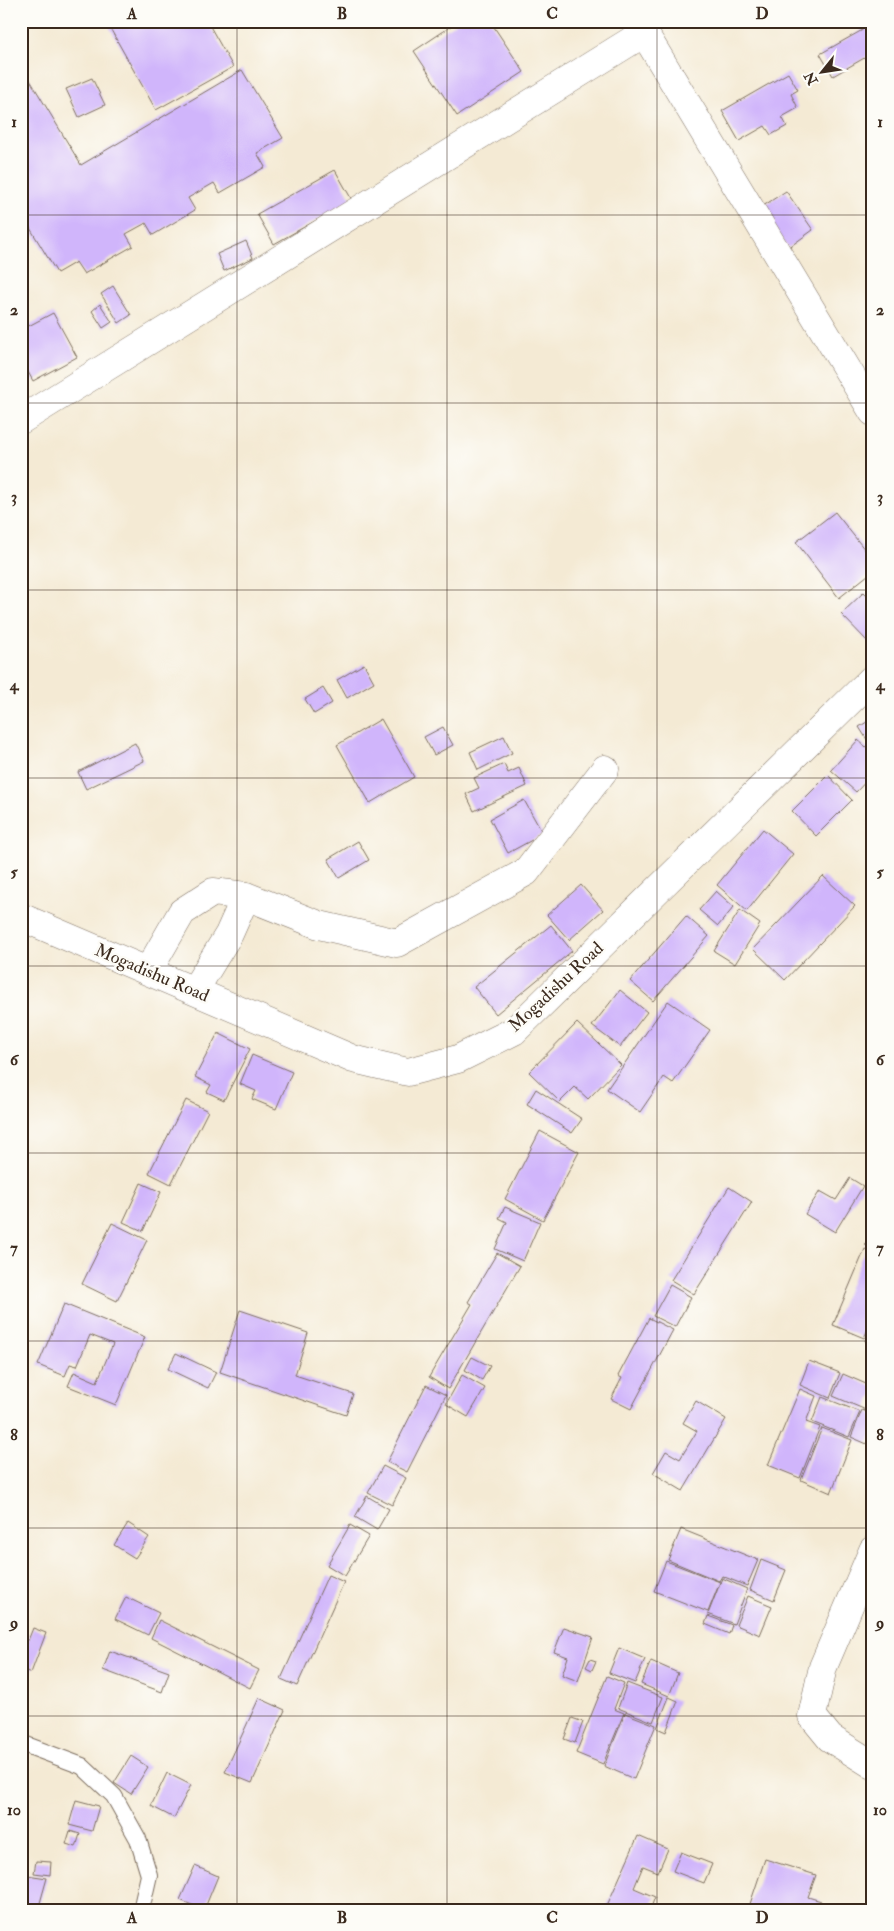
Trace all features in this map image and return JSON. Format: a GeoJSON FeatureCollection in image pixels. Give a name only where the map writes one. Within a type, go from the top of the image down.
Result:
{"type":"FeatureCollection","features":[{"type":"Feature","properties":{"kind":"street"},"geometry":{"type":"LineString","coordinates":[[21,420],[640,27],[873,412]]}},
{"type":"Feature","properties":{"kind":"street","name":"Mogadishu Road"},"geometry":{"type":"LineString","coordinates":[[21,917],[353,1059],[408,1072],[458,1058],[514,1031],[873,678]]}},
{"type":"Feature","properties":{"kind":"street"},"geometry":{"type":"LineString","coordinates":[[148,971],[182,912],[212,892],[246,896],[318,925],[397,943],[526,872],[605,769]]}},
{"type":"Feature","properties":{"kind":"street"},"geometry":{"type":"LineString","coordinates":[[194,990],[230,934],[246,896]]}},
{"type":"Feature","properties":{"kind":"street"},"geometry":{"type":"LineString","coordinates":[[873,1550],[823,1667],[812,1716],[830,1738],[873,1765]]}},
{"type":"Feature","properties":{"kind":"lane"},"geometry":{"type":"LineString","coordinates":[[21,1743],[82,1766],[114,1796],[138,1839],[150,1875],[141,1910]]}},
{"type":"Feature","properties":{"kind":"building"},"geometry":{"type":"Polygon","coordinates":[[[21,21],[35,21],[21,30],[21,21]]]}},
{"type":"Feature","properties":{"kind":"building"},"geometry":{"type":"Polygon","coordinates":[[[106,21],[207,21],[233,67],[156,110],[106,21]]]}},
{"type":"Feature","properties":{"kind":"building"},"geometry":{"type":"Polygon","coordinates":[[[459,21],[490,21],[524,72],[457,116],[414,51],[459,21]]]}},
{"type":"Feature","properties":{"kind":"building"},"geometry":{"type":"Polygon","coordinates":[[[873,24],[873,53],[833,76],[820,54],[873,24]]]}},
{"type":"Feature","properties":{"kind":"building"},"geometry":{"type":"Polygon","coordinates":[[[21,65],[81,165],[242,70],[283,138],[257,153],[265,167],[220,193],[214,183],[188,198],[195,210],[153,235],[146,223],[126,234],[133,246],[84,274],[76,262],[57,273],[21,213],[21,65]]]}},
{"type":"Feature","properties":{"kind":"building"},"geometry":{"type":"Polygon","coordinates":[[[788,73],[798,90],[791,94],[798,108],[782,117],[787,126],[771,135],[765,126],[739,141],[722,111],[788,73]]]}},
{"type":"Feature","properties":{"kind":"building"},"geometry":{"type":"Polygon","coordinates":[[[92,78],[105,105],[79,117],[66,89],[92,78]]]}},
{"type":"Feature","properties":{"kind":"building"},"geometry":{"type":"Polygon","coordinates":[[[335,170],[352,200],[274,244],[257,214],[335,170]]]}},
{"type":"Feature","properties":{"kind":"building"},"geometry":{"type":"Polygon","coordinates":[[[786,191],[813,230],[788,248],[760,208],[786,191]]]}},
{"type":"Feature","properties":{"kind":"building"},"geometry":{"type":"Polygon","coordinates":[[[246,241],[253,258],[224,271],[217,254],[246,241]]]}},
{"type":"Feature","properties":{"kind":"building"},"geometry":{"type":"Polygon","coordinates":[[[113,286],[131,315],[119,323],[101,294],[113,286]]]}},
{"type":"Feature","properties":{"kind":"building"},"geometry":{"type":"Polygon","coordinates":[[[100,304],[112,322],[103,328],[92,311],[100,304]]]}},
{"type":"Feature","properties":{"kind":"building"},"geometry":{"type":"Polygon","coordinates":[[[53,313],[77,357],[33,381],[21,359],[21,330],[53,313]]]}},
{"type":"Feature","properties":{"kind":"building"},"geometry":{"type":"Polygon","coordinates":[[[835,512],[873,560],[873,571],[839,598],[796,542],[835,512]]]}},
{"type":"Feature","properties":{"kind":"building"},"geometry":{"type":"Polygon","coordinates":[[[864,592],[873,601],[873,642],[870,644],[841,614],[864,592]]]}},
{"type":"Feature","properties":{"kind":"building"},"geometry":{"type":"Polygon","coordinates":[[[364,664],[374,682],[347,698],[337,680],[364,664]]]}},
{"type":"Feature","properties":{"kind":"building"},"geometry":{"type":"Polygon","coordinates":[[[323,688],[332,703],[314,714],[305,699],[323,688]]]}},
{"type":"Feature","properties":{"kind":"building"},"geometry":{"type":"Polygon","coordinates":[[[873,718],[873,749],[859,727],[873,718]]]}},
{"type":"Feature","properties":{"kind":"building"},"geometry":{"type":"Polygon","coordinates":[[[381,719],[414,777],[370,803],[337,745],[381,719]]]}},
{"type":"Feature","properties":{"kind":"building"},"geometry":{"type":"Polygon","coordinates":[[[443,727],[453,745],[434,755],[424,737],[443,727]]]}},
{"type":"Feature","properties":{"kind":"building"},"geometry":{"type":"Polygon","coordinates":[[[504,736],[512,753],[478,770],[470,752],[504,736]]]}},
{"type":"Feature","properties":{"kind":"building"},"geometry":{"type":"Polygon","coordinates":[[[858,740],[873,753],[873,774],[856,792],[831,770],[858,740]]]}},
{"type":"Feature","properties":{"kind":"building"},"geometry":{"type":"Polygon","coordinates":[[[135,743],[144,761],[86,789],[78,772],[135,743]]]}},
{"type":"Feature","properties":{"kind":"building"},"geometry":{"type":"Polygon","coordinates":[[[504,764],[508,773],[519,768],[527,786],[474,811],[466,794],[479,788],[474,778],[504,764]]]}},
{"type":"Feature","properties":{"kind":"building"},"geometry":{"type":"Polygon","coordinates":[[[828,775],[852,800],[816,836],[792,811],[828,775]]]}},
{"type":"Feature","properties":{"kind":"building"},"geometry":{"type":"Polygon","coordinates":[[[524,800],[543,834],[508,853],[490,819],[524,800]]]}},
{"type":"Feature","properties":{"kind":"building"},"geometry":{"type":"Polygon","coordinates":[[[763,829],[793,854],[747,911],[717,885],[763,829]]]}},
{"type":"Feature","properties":{"kind":"building"},"geometry":{"type":"Polygon","coordinates":[[[358,841],[369,860],[339,878],[328,859],[358,841]]]}},
{"type":"Feature","properties":{"kind":"building"},"geometry":{"type":"Polygon","coordinates":[[[823,876],[855,906],[785,980],[753,949],[823,876]]]}},
{"type":"Feature","properties":{"kind":"building"},"geometry":{"type":"Polygon","coordinates":[[[581,885],[603,910],[569,940],[547,915],[581,885]]]}},
{"type":"Feature","properties":{"kind":"building"},"geometry":{"type":"Polygon","coordinates":[[[716,891],[734,907],[718,926],[699,910],[716,891]]]}},
{"type":"Feature","properties":{"kind":"building"},"geometry":{"type":"Polygon","coordinates":[[[740,910],[760,924],[735,964],[714,951],[740,910]]]}},
{"type":"Feature","properties":{"kind":"building"},"geometry":{"type":"Polygon","coordinates":[[[686,916],[709,936],[653,1001],[630,981],[686,916]]]}},
{"type":"Feature","properties":{"kind":"building"},"geometry":{"type":"Polygon","coordinates":[[[551,925],[572,951],[496,1014],[474,987],[551,925]]]}},
{"type":"Feature","properties":{"kind":"building"},"geometry":{"type":"Polygon","coordinates":[[[620,990],[647,1012],[620,1047],[592,1026],[620,990]]]}},
{"type":"Feature","properties":{"kind":"building"},"geometry":{"type":"Polygon","coordinates":[[[668,1001],[710,1030],[673,1083],[664,1077],[640,1112],[607,1089],[668,1001]]]}},
{"type":"Feature","properties":{"kind":"building"},"geometry":{"type":"Polygon","coordinates":[[[577,1023],[621,1065],[588,1099],[575,1087],[560,1102],[529,1072],[577,1023]]]}},
{"type":"Feature","properties":{"kind":"building"},"geometry":{"type":"Polygon","coordinates":[[[218,1033],[250,1049],[224,1100],[207,1092],[211,1085],[195,1077],[218,1033]]]}},
{"type":"Feature","properties":{"kind":"building"},"geometry":{"type":"Polygon","coordinates":[[[252,1055],[292,1072],[276,1109],[252,1099],[256,1091],[240,1084],[252,1055]]]}},
{"type":"Feature","properties":{"kind":"building"},"geometry":{"type":"Polygon","coordinates":[[[536,1089],[582,1119],[572,1133],[527,1104],[536,1089]]]}},
{"type":"Feature","properties":{"kind":"building"},"geometry":{"type":"Polygon","coordinates":[[[186,1100],[208,1111],[171,1184],[149,1173],[186,1100]]]}},
{"type":"Feature","properties":{"kind":"building"},"geometry":{"type":"Polygon","coordinates":[[[540,1131],[579,1152],[543,1220],[505,1199],[540,1131]]]}},
{"type":"Feature","properties":{"kind":"building"},"geometry":{"type":"Polygon","coordinates":[[[850,1178],[863,1186],[835,1232],[805,1214],[820,1191],[836,1200],[850,1178]]]}},
{"type":"Feature","properties":{"kind":"building"},"geometry":{"type":"Polygon","coordinates":[[[141,1183],[161,1192],[143,1231],[123,1222],[141,1183]]]}},
{"type":"Feature","properties":{"kind":"building"},"geometry":{"type":"Polygon","coordinates":[[[729,1187],[752,1202],[694,1294],[671,1280],[729,1187]]]}},
{"type":"Feature","properties":{"kind":"building"},"geometry":{"type":"Polygon","coordinates":[[[505,1207],[540,1222],[523,1261],[495,1249],[507,1222],[499,1218],[505,1207]]]}},
{"type":"Feature","properties":{"kind":"building"},"geometry":{"type":"Polygon","coordinates":[[[112,1223],[147,1240],[117,1301],[82,1284],[112,1223]]]}},
{"type":"Feature","properties":{"kind":"building"},"geometry":{"type":"Polygon","coordinates":[[[873,1227],[873,1248],[865,1245],[873,1227]]]}},
{"type":"Feature","properties":{"kind":"building"},"geometry":{"type":"Polygon","coordinates":[[[865,1249],[873,1252],[873,1317],[864,1338],[833,1325],[865,1249]]]}},
{"type":"Feature","properties":{"kind":"building"},"geometry":{"type":"Polygon","coordinates":[[[497,1253],[520,1266],[448,1389],[429,1377],[472,1304],[468,1302],[497,1253]]]}},
{"type":"Feature","properties":{"kind":"building"},"geometry":{"type":"Polygon","coordinates":[[[670,1285],[691,1297],[675,1327],[653,1316],[670,1285]]]}},
{"type":"Feature","properties":{"kind":"building"},"geometry":{"type":"Polygon","coordinates":[[[64,1304],[145,1337],[116,1405],[68,1386],[74,1372],[97,1382],[113,1344],[90,1335],[77,1366],[70,1364],[65,1376],[38,1365],[64,1304]]]}},
{"type":"Feature","properties":{"kind":"building"},"geometry":{"type":"Polygon","coordinates":[[[240,1310],[308,1333],[295,1375],[353,1394],[346,1415],[220,1372],[240,1310]]]}},
{"type":"Feature","properties":{"kind":"building"},"geometry":{"type":"Polygon","coordinates":[[[649,1318],[673,1330],[631,1409],[611,1399],[622,1378],[618,1376],[649,1318]]]}},
{"type":"Feature","properties":{"kind":"building"},"geometry":{"type":"Polygon","coordinates":[[[873,1322],[873,1344],[865,1341],[873,1322]]]}},
{"type":"Feature","properties":{"kind":"building"},"geometry":{"type":"Polygon","coordinates":[[[176,1353],[216,1372],[208,1388],[168,1369],[176,1353]]]}},
{"type":"Feature","properties":{"kind":"building"},"geometry":{"type":"Polygon","coordinates":[[[472,1357],[490,1366],[482,1380],[465,1370],[472,1357]]]}},
{"type":"Feature","properties":{"kind":"building"},"geometry":{"type":"Polygon","coordinates":[[[809,1361],[840,1373],[830,1398],[800,1385],[809,1361]]]}},
{"type":"Feature","properties":{"kind":"building"},"geometry":{"type":"Polygon","coordinates":[[[843,1374],[873,1387],[873,1394],[866,1410],[833,1396],[843,1374]]]}},
{"type":"Feature","properties":{"kind":"building"},"geometry":{"type":"Polygon","coordinates":[[[462,1375],[485,1388],[468,1417],[446,1404],[462,1375]]]}},
{"type":"Feature","properties":{"kind":"building"},"geometry":{"type":"Polygon","coordinates":[[[426,1385],[446,1395],[407,1472],[387,1462],[426,1385]]]}},
{"type":"Feature","properties":{"kind":"building"},"geometry":{"type":"Polygon","coordinates":[[[800,1389],[816,1396],[806,1422],[820,1427],[800,1478],[768,1465],[800,1389]]]}},
{"type":"Feature","properties":{"kind":"building"},"geometry":{"type":"Polygon","coordinates":[[[822,1397],[860,1412],[849,1437],[812,1422],[822,1397]]]}},
{"type":"Feature","properties":{"kind":"building"},"geometry":{"type":"Polygon","coordinates":[[[696,1401],[726,1419],[683,1491],[653,1473],[666,1451],[680,1459],[697,1431],[683,1423],[696,1401]]]}},
{"type":"Feature","properties":{"kind":"building"},"geometry":{"type":"Polygon","coordinates":[[[862,1410],[873,1414],[873,1431],[867,1444],[851,1437],[862,1410]]]}},
{"type":"Feature","properties":{"kind":"building"},"geometry":{"type":"Polygon","coordinates":[[[822,1428],[852,1440],[831,1493],[801,1480],[822,1428]]]}},
{"type":"Feature","properties":{"kind":"building"},"geometry":{"type":"Polygon","coordinates":[[[383,1466],[406,1478],[392,1505],[368,1493],[383,1466]]]}},
{"type":"Feature","properties":{"kind":"building"},"geometry":{"type":"Polygon","coordinates":[[[367,1496],[389,1509],[377,1530],[355,1517],[367,1496]]]}},
{"type":"Feature","properties":{"kind":"building"},"geometry":{"type":"Polygon","coordinates":[[[128,1523],[149,1537],[135,1558],[114,1545],[128,1523]]]}},
{"type":"Feature","properties":{"kind":"building"},"geometry":{"type":"Polygon","coordinates":[[[350,1525],[369,1536],[345,1576],[327,1565],[350,1525]]]}},
{"type":"Feature","properties":{"kind":"building"},"geometry":{"type":"Polygon","coordinates":[[[681,1529],[758,1560],[747,1586],[722,1576],[719,1581],[668,1560],[681,1529]]]}},
{"type":"Feature","properties":{"kind":"building"},"geometry":{"type":"Polygon","coordinates":[[[761,1560],[786,1570],[774,1600],[750,1590],[761,1560]]]}},
{"type":"Feature","properties":{"kind":"building"},"geometry":{"type":"Polygon","coordinates":[[[666,1561],[720,1582],[708,1612],[654,1591],[666,1561]]]}},
{"type":"Feature","properties":{"kind":"building"},"geometry":{"type":"Polygon","coordinates":[[[328,1575],[344,1582],[297,1686],[281,1679],[328,1575]]]}},
{"type":"Feature","properties":{"kind":"building"},"geometry":{"type":"Polygon","coordinates":[[[722,1578],[747,1589],[734,1624],[708,1614],[722,1578]]]}},
{"type":"Feature","properties":{"kind":"building"},"geometry":{"type":"Polygon","coordinates":[[[748,1596],[772,1606],[760,1635],[736,1625],[748,1596]]]}},
{"type":"Feature","properties":{"kind":"building"},"geometry":{"type":"Polygon","coordinates":[[[126,1597],[159,1613],[148,1635],[115,1619],[126,1597]]]}},
{"type":"Feature","properties":{"kind":"building"},"geometry":{"type":"Polygon","coordinates":[[[708,1616],[732,1625],[729,1634],[705,1624],[708,1616]]]}},
{"type":"Feature","properties":{"kind":"building"},"geometry":{"type":"Polygon","coordinates":[[[159,1620],[259,1670],[250,1688],[151,1638],[159,1620]]]}},
{"type":"Feature","properties":{"kind":"building"},"geometry":{"type":"Polygon","coordinates":[[[564,1627],[593,1637],[578,1681],[562,1675],[568,1657],[554,1652],[564,1627]]]}},
{"type":"Feature","properties":{"kind":"building"},"geometry":{"type":"Polygon","coordinates":[[[33,1628],[46,1633],[31,1673],[21,1669],[21,1658],[33,1628]]]}},
{"type":"Feature","properties":{"kind":"building"},"geometry":{"type":"Polygon","coordinates":[[[619,1648],[645,1659],[635,1683],[609,1673],[619,1648]]]}},
{"type":"Feature","properties":{"kind":"building"},"geometry":{"type":"Polygon","coordinates":[[[110,1651],[169,1672],[162,1692],[103,1670],[110,1651]]]}},
{"type":"Feature","properties":{"kind":"building"},"geometry":{"type":"Polygon","coordinates":[[[590,1659],[596,1661],[592,1670],[586,1667],[590,1659]]]}},
{"type":"Feature","properties":{"kind":"building"},"geometry":{"type":"Polygon","coordinates":[[[651,1661],[678,1673],[669,1696],[641,1684],[651,1661]]]}},
{"type":"Feature","properties":{"kind":"building"},"geometry":{"type":"Polygon","coordinates":[[[607,1676],[624,1683],[614,1709],[624,1713],[603,1764],[576,1753],[607,1676]]]}},
{"type":"Feature","properties":{"kind":"building"},"geometry":{"type":"Polygon","coordinates":[[[627,1683],[663,1697],[653,1722],[618,1708],[627,1683]]]}},
{"type":"Feature","properties":{"kind":"building"},"geometry":{"type":"Polygon","coordinates":[[[669,1697],[678,1701],[666,1732],[657,1728],[669,1697]]]}},
{"type":"Feature","properties":{"kind":"building"},"geometry":{"type":"Polygon","coordinates":[[[259,1698],[285,1710],[252,1783],[225,1772],[259,1698]]]}},
{"type":"Feature","properties":{"kind":"building"},"geometry":{"type":"Polygon","coordinates":[[[625,1713],[656,1725],[634,1779],[604,1766],[625,1713]]]}},
{"type":"Feature","properties":{"kind":"building"},"geometry":{"type":"Polygon","coordinates":[[[572,1718],[583,1722],[575,1743],[564,1739],[572,1718]]]}},
{"type":"Feature","properties":{"kind":"building"},"geometry":{"type":"Polygon","coordinates":[[[131,1756],[148,1767],[131,1794],[114,1783],[131,1756]]]}},
{"type":"Feature","properties":{"kind":"building"},"geometry":{"type":"Polygon","coordinates":[[[167,1773],[191,1785],[174,1818],[151,1806],[167,1773]]]}},
{"type":"Feature","properties":{"kind":"building"},"geometry":{"type":"Polygon","coordinates":[[[76,1800],[99,1806],[92,1831],[69,1825],[76,1800]]]}},
{"type":"Feature","properties":{"kind":"building"},"geometry":{"type":"Polygon","coordinates":[[[70,1831],[80,1834],[76,1847],[66,1844],[70,1831]]]}},
{"type":"Feature","properties":{"kind":"building"},"geometry":{"type":"Polygon","coordinates":[[[638,1836],[668,1849],[658,1872],[643,1866],[634,1888],[655,1897],[650,1910],[605,1910],[638,1836]]]}},
{"type":"Feature","properties":{"kind":"building"},"geometry":{"type":"Polygon","coordinates":[[[681,1852],[712,1864],[704,1883],[673,1871],[681,1852]]]}},
{"type":"Feature","properties":{"kind":"building"},"geometry":{"type":"Polygon","coordinates":[[[765,1859],[816,1875],[808,1897],[821,1901],[818,1910],[748,1910],[765,1859]]]}},
{"type":"Feature","properties":{"kind":"building"},"geometry":{"type":"Polygon","coordinates":[[[36,1861],[51,1862],[50,1875],[34,1873],[36,1861]]]}},
{"type":"Feature","properties":{"kind":"building"},"geometry":{"type":"Polygon","coordinates":[[[195,1866],[218,1876],[204,1910],[180,1900],[195,1866]]]}},
{"type":"Feature","properties":{"kind":"building"},"geometry":{"type":"Polygon","coordinates":[[[27,1875],[47,1878],[38,1910],[21,1908],[27,1875]]]}}]}
